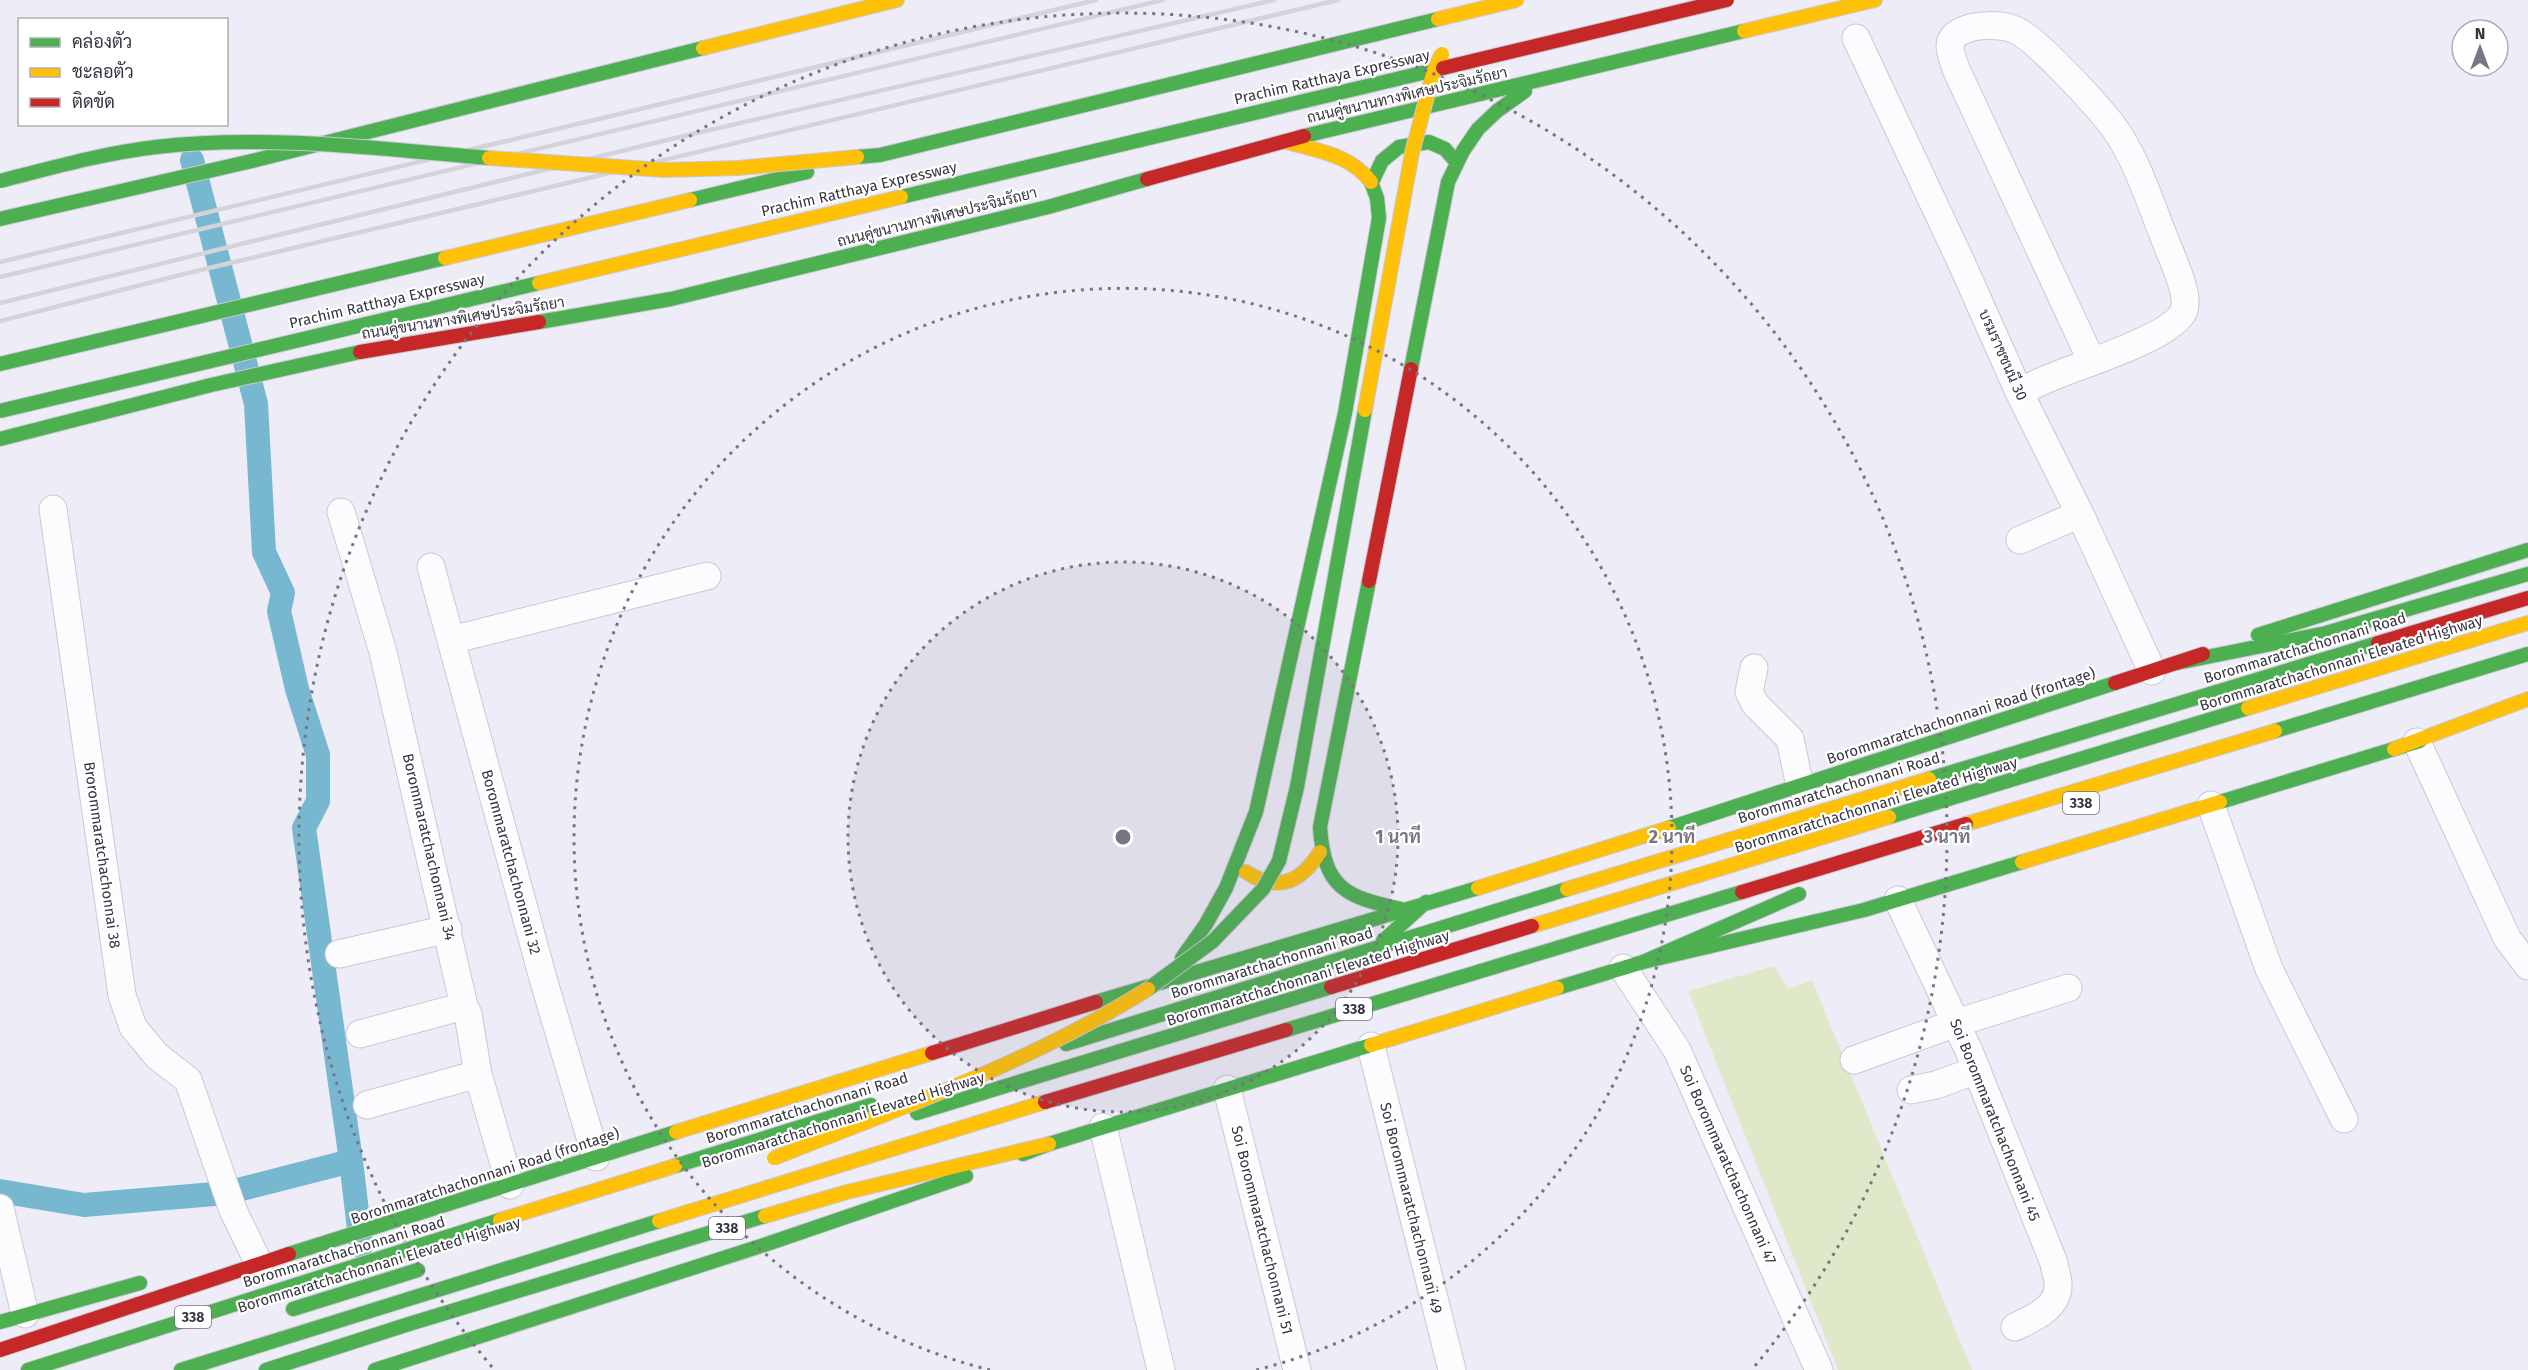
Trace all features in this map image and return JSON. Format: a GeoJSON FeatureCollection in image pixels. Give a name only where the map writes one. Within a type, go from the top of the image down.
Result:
{"type":"FeatureCollection","features":[{"type":"Feature","properties":{"kind":"main road"},"geometry":{"type":"LineString","coordinates":[[0,219],[256,160],[897,0]]}},
{"type":"Feature","properties":{"kind":"main road","name":"Borommaratchachonnani Elevated Highway"},"geometry":{"type":"LineString","coordinates":[[1472,0],[1434,70],[1412,153],[1297,787],[1276,870],[1268,883],[1215,941],[1192,960],[1122,1008],[948,1089],[768,1160],[2528,623]]}},
{"type":"Feature","properties":{"kind":"main road","name":"Prachim Ratthaya Expressway"},"geometry":{"type":"LineString","coordinates":[[0,364],[880,155],[1517,0]]}},
{"type":"Feature","properties":{"kind":"main road","name":"Prachim Ratthaya Expressway"},"geometry":{"type":"LineString","coordinates":[[0,411],[1727,0]]}},
{"type":"Feature","properties":{"kind":"main road","name":"ถนนคู่ขนานทางพิเศษประจิมรัถยา"},"geometry":{"type":"LineString","coordinates":[[0,439],[307,363],[443,336],[596,313],[671,298],[1048,207],[1284,141],[1875,0]]}},
{"type":"Feature","properties":{"kind":"main road"},"geometry":{"type":"LineString","coordinates":[[1402,909],[1368,902],[1346,892],[1330,876],[1320,852],[1320,827],[1448,182],[1463,149],[1479,126],[1496,110],[1543,80]]}},
{"type":"Feature","properties":{"kind":"main road"},"geometry":{"type":"LineString","coordinates":[[1165,981],[1204,931],[1240,861],[1256,812],[1345,413],[1379,218],[1378,200],[1372,182],[1363,170],[1346,160],[1284,141]]}},
{"type":"Feature","properties":{"kind":"main road"},"geometry":{"type":"LineString","coordinates":[[0,181],[82,161],[155,147],[219,142],[285,142],[664,170],[738,168],[880,155]]}},
{"type":"Feature","properties":{"kind":"main road"},"geometry":{"type":"LineString","coordinates":[[1372,182],[1382,161],[1399,147],[1429,142],[1445,149],[1457,163]]}},
{"type":"Feature","properties":{"kind":"main road","name":"Borommaratchachonnani Road (frontage)"},"geometry":{"type":"LineString","coordinates":[[1402,909],[1582,857],[2528,550]]}},
{"type":"Feature","properties":{"kind":"main road"},"geometry":{"type":"LineString","coordinates":[[2164,667],[2326,633],[2528,574]]}},
{"type":"Feature","properties":{"kind":"main road","name":"Borommaratchachonnani Road"},"geometry":{"type":"LineString","coordinates":[[28,1370],[357,1264],[1695,849],[2528,598]]}},
{"type":"Feature","properties":{"kind":"main road","name":"338"},"geometry":{"type":"LineString","coordinates":[[182,1370],[881,1152],[2528,654]]}},
{"type":"Feature","properties":{"kind":"main road","name":"338"},"geometry":{"type":"LineString","coordinates":[[1839,877],[2528,667]]}},
{"type":"Feature","properties":{"kind":"main road"},"geometry":{"type":"LineString","coordinates":[[2406,745],[2528,699]]}},
{"type":"Feature","properties":{"kind":"main road","name":"338"},"geometry":{"type":"LineString","coordinates":[[267,1370],[409,1324],[847,1192],[1049,1144],[1633,965],[1853,913],[2406,745],[2528,711]]}},
{"type":"Feature","properties":{"kind":"main road"},"geometry":{"type":"LineString","coordinates":[[1240,861],[1247,873],[1263,884],[1287,883],[1302,875],[1313,865],[1320,852]]}},
{"type":"Feature","properties":{"kind":"main road","name":"338"},"geometry":{"type":"LineString","coordinates":[[1633,965],[1807,891]]}},
{"type":"Feature","properties":{"kind":"main road"},"geometry":{"type":"LineString","coordinates":[[1375,948],[1426,902]]}},
{"type":"Feature","properties":{"kind":"main road","name":"Borommaratchachonnani Road"},"geometry":{"type":"LineString","coordinates":[[981,1037],[1402,909]]}},
{"type":"Feature","properties":{"kind":"main road","name":"Borommaratchachonnani Road (frontage)"},"geometry":{"type":"LineString","coordinates":[[0,1350],[259,1264],[981,1037]]}},
{"type":"Feature","properties":{"kind":"main road","name":"338"},"geometry":{"type":"LineString","coordinates":[[375,1370],[863,1212],[992,1167],[1049,1144]]}},
{"type":"Feature","properties":{"kind":"main road"},"geometry":{"type":"LineString","coordinates":[[184,1275],[259,1264]]}},
{"type":"Feature","properties":{"kind":"main road","name":"Borommaratchachonnani Elevated Highway"},"geometry":{"type":"LineString","coordinates":[[282,1313],[430,1266]]}},
{"type":"Feature","properties":{"kind":"main road"},"geometry":{"type":"LineString","coordinates":[[12,1318],[92,1294],[154,1280]]}},
{"type":"Feature","properties":{"kind":"street"},"geometry":{"type":"LineString","coordinates":[[2019,392],[2053,376],[2092,362],[2165,330],[2180,319],[2185,308],[2181,281],[2127,146],[2105,115],[2035,44],[2016,30],[1999,26],[1963,30],[1950,39],[1948,46],[1956,69],[2092,362]]}},
{"type":"Feature","properties":{"kind":"street","name":"บรมราชชนนี 30"},"geometry":{"type":"LineString","coordinates":[[1856,38],[2019,392],[2080,514],[2164,667]]}},
{"type":"Feature","properties":{"kind":"street","name":"Brorommaratchachonnai 38"},"geometry":{"type":"LineString","coordinates":[[53,509],[122,994],[133,1027],[157,1056],[188,1080],[233,1210],[259,1264]]}},
{"type":"Feature","properties":{"kind":"street","name":"Borommaratchachonnani 34"},"geometry":{"type":"LineString","coordinates":[[341,512],[383,652],[464,1006],[468,1014],[478,1074],[510,1185]]}},
{"type":"Feature","properties":{"kind":"street"},"geometry":{"type":"LineString","coordinates":[[2020,540],[2080,514]]}},
{"type":"Feature","properties":{"kind":"street","name":"Borommaratchachonnani 32"},"geometry":{"type":"LineString","coordinates":[[430,567],[544,982],[596,1157]]}},
{"type":"Feature","properties":{"kind":"street"},"geometry":{"type":"LineString","coordinates":[[451,640],[707,576]]}},
{"type":"Feature","properties":{"kind":"street"},"geometry":{"type":"LineString","coordinates":[[1754,668],[1749,692],[1755,704],[1790,739],[1800,786]]}},
{"type":"Feature","properties":{"kind":"street"},"geometry":{"type":"LineString","coordinates":[[2406,745],[2506,938],[2528,966]]}},
{"type":"Feature","properties":{"kind":"street"},"geometry":{"type":"LineString","coordinates":[[2211,805],[2269,969],[2344,1119]]}},
{"type":"Feature","properties":{"kind":"street","name":"Soi Borommaratchachonnani 45"},"geometry":{"type":"LineString","coordinates":[[1898,900],[1977,1070],[2054,1263],[2059,1288],[2053,1301],[2042,1314],[2015,1327]]}},
{"type":"Feature","properties":{"kind":"street"},"geometry":{"type":"LineString","coordinates":[[339,954],[448,929]]}},
{"type":"Feature","properties":{"kind":"street","name":"Soi Borommaratchachonnani 47"},"geometry":{"type":"LineString","coordinates":[[1633,965],[1677,1050],[1819,1370]]}},
{"type":"Feature","properties":{"kind":"street"},"geometry":{"type":"LineString","coordinates":[[1854,1060],[1956,1023],[2067,988]]}},
{"type":"Feature","properties":{"kind":"street"},"geometry":{"type":"LineString","coordinates":[[360,1034],[464,1006]]}},
{"type":"Feature","properties":{"kind":"street","name":"Soi Borommaratchachonnani 49"},"geometry":{"type":"LineString","coordinates":[[1371,1046],[1452,1370]]}},
{"type":"Feature","properties":{"kind":"street"},"geometry":{"type":"LineString","coordinates":[[1911,1090],[1936,1085],[1977,1070]]}},
{"type":"Feature","properties":{"kind":"street"},"geometry":{"type":"LineString","coordinates":[[367,1105],[478,1074]]}},
{"type":"Feature","properties":{"kind":"street","name":"Soi Borommaratchachonnani 51"},"geometry":{"type":"LineString","coordinates":[[1227,1089],[1297,1370]]}},
{"type":"Feature","properties":{"kind":"street"},"geometry":{"type":"LineString","coordinates":[[1103,1127],[1161,1370]]}},
{"type":"Feature","properties":{"kind":"street"},"geometry":{"type":"LineString","coordinates":[[0,1208],[12,1318]]}},
{"type":"Feature","properties":{"kind":"green space"},"geometry":{"type":"Polygon","coordinates":[[[1774,966],[1788,989],[1812,980],[1972,1370],[1838,1370],[1688,991],[1774,966]]]}},
{"type":"Feature","properties":{"kind":"waterway"},"geometry":{"type":"LineString","coordinates":[[192,160],[256,404],[264,552],[283,593],[279,611],[297,689],[318,755],[318,801],[304,828],[351,1161]]}},
{"type":"Feature","properties":{"kind":"waterway"},"geometry":{"type":"LineString","coordinates":[[0,1191],[84,1205],[226,1193],[351,1161],[361,1246]]}},
{"type":"Feature","properties":{"kind":"railway"},"geometry":{"type":"LineString","coordinates":[[0,262],[1096,0]]}},
{"type":"Feature","properties":{"kind":"railway"},"geometry":{"type":"LineString","coordinates":[[0,277],[1163,0]]}},
{"type":"Feature","properties":{"kind":"railway"},"geometry":{"type":"LineString","coordinates":[[0,303],[671,139],[1274,0]]}},
{"type":"Feature","properties":{"kind":"railway"},"geometry":{"type":"LineString","coordinates":[[0,321],[184,274],[1338,0]]}},
{"type":"Feature","properties":{"kind":"traffic: fast"},"geometry":{"type":"LineString","coordinates":[[857,157],[880,155],[1438,19]]}},
{"type":"Feature","properties":{"kind":"traffic: fast"},"geometry":{"type":"LineString","coordinates":[[1304,136],[1744,31]]}},
{"type":"Feature","properties":{"kind":"traffic: fast"},"geometry":{"type":"LineString","coordinates":[[0,219],[256,160],[703,48]]}},
{"type":"Feature","properties":{"kind":"traffic: fast"},"geometry":{"type":"LineString","coordinates":[[901,197],[1443,68]]}},
{"type":"Feature","properties":{"kind":"traffic: fast"},"geometry":{"type":"LineString","coordinates":[[1411,369],[1448,182],[1463,151],[1478,129],[1497,111],[1525,91]]}},
{"type":"Feature","properties":{"kind":"traffic: fast"},"geometry":{"type":"LineString","coordinates":[[1372,182],[1382,161],[1399,147],[1429,142],[1445,149],[1457,163]]}},
{"type":"Feature","properties":{"kind":"traffic: fast"},"geometry":{"type":"LineString","coordinates":[[0,181],[117,153],[198,143],[323,144],[489,158]]}},
{"type":"Feature","properties":{"kind":"traffic: fast"},"geometry":{"type":"LineString","coordinates":[[690,200],[807,172]]}},
{"type":"Feature","properties":{"kind":"traffic: fast"},"geometry":{"type":"LineString","coordinates":[[539,322],[671,299],[1048,207],[1147,179]]}},
{"type":"Feature","properties":{"kind":"traffic: fast"},"geometry":{"type":"LineString","coordinates":[[1182,958],[1206,924],[1226,888],[1256,812],[1345,413],[1379,218],[1377,198],[1371,182]]}},
{"type":"Feature","properties":{"kind":"traffic: fast"},"geometry":{"type":"LineString","coordinates":[[0,364],[445,258]]}},
{"type":"Feature","properties":{"kind":"traffic: fast"},"geometry":{"type":"LineString","coordinates":[[0,411],[539,283]]}},
{"type":"Feature","properties":{"kind":"traffic: fast"},"geometry":{"type":"LineString","coordinates":[[0,439],[211,385],[360,352]]}},
{"type":"Feature","properties":{"kind":"traffic: fast"},"geometry":{"type":"LineString","coordinates":[[1148,989],[1213,941],[1263,889],[1279,861],[1297,787],[1365,410]]}},
{"type":"Feature","properties":{"kind":"traffic: fast"},"geometry":{"type":"LineString","coordinates":[[2258,635],[2528,550]]}},
{"type":"Feature","properties":{"kind":"traffic: fast"},"geometry":{"type":"LineString","coordinates":[[2177,663],[2326,633],[2528,574]]}},
{"type":"Feature","properties":{"kind":"traffic: fast"},"geometry":{"type":"LineString","coordinates":[[1369,581],[1320,827],[1322,848],[1326,864],[1341,886],[1365,900],[1401,909]]}},
{"type":"Feature","properties":{"kind":"traffic: fast"},"geometry":{"type":"LineString","coordinates":[[1929,779],[2378,643]]}},
{"type":"Feature","properties":{"kind":"traffic: fast"},"geometry":{"type":"LineString","coordinates":[[2275,731],[2528,654]]}},
{"type":"Feature","properties":{"kind":"traffic: fast"},"geometry":{"type":"LineString","coordinates":[[1669,828],[2115,683]]}},
{"type":"Feature","properties":{"kind":"traffic: fast"},"geometry":{"type":"LineString","coordinates":[[1889,817],[2248,708]]}},
{"type":"Feature","properties":{"kind":"traffic: fast"},"geometry":{"type":"LineString","coordinates":[[2220,802],[2420,741]]}},
{"type":"Feature","properties":{"kind":"traffic: fast"},"geometry":{"type":"LineString","coordinates":[[1557,988],[1643,962],[1864,910],[2022,862]]}},
{"type":"Feature","properties":{"kind":"traffic: fast"},"geometry":{"type":"LineString","coordinates":[[1096,1002],[1478,888]]}},
{"type":"Feature","properties":{"kind":"traffic: fast"},"geometry":{"type":"LineString","coordinates":[[1066,1044],[1567,889]]}},
{"type":"Feature","properties":{"kind":"traffic: fast"},"geometry":{"type":"LineString","coordinates":[[1286,1030],[1742,892]]}},
{"type":"Feature","properties":{"kind":"traffic: fast"},"geometry":{"type":"LineString","coordinates":[[1643,962],[1799,894]]}},
{"type":"Feature","properties":{"kind":"traffic: fast"},"geometry":{"type":"LineString","coordinates":[[1383,941],[1426,902]]}},
{"type":"Feature","properties":{"kind":"traffic: fast"},"geometry":{"type":"LineString","coordinates":[[917,1113],[1331,987]]}},
{"type":"Feature","properties":{"kind":"traffic: fast"},"geometry":{"type":"LineString","coordinates":[[1023,1154],[1371,1045]]}},
{"type":"Feature","properties":{"kind":"traffic: fast"},"geometry":{"type":"LineString","coordinates":[[675,1166],[871,1105]]}},
{"type":"Feature","properties":{"kind":"traffic: fast"},"geometry":{"type":"LineString","coordinates":[[289,1254],[676,1132]]}},
{"type":"Feature","properties":{"kind":"traffic: fast"},"geometry":{"type":"LineString","coordinates":[[375,1370],[764,1245],[966,1176]]}},
{"type":"Feature","properties":{"kind":"traffic: fast"},"geometry":{"type":"LineString","coordinates":[[266,1370],[765,1216]]}},
{"type":"Feature","properties":{"kind":"traffic: fast"},"geometry":{"type":"LineString","coordinates":[[28,1370],[500,1220]]}},
{"type":"Feature","properties":{"kind":"traffic: fast"},"geometry":{"type":"LineString","coordinates":[[181,1370],[659,1221]]}},
{"type":"Feature","properties":{"kind":"traffic: fast"},"geometry":{"type":"LineString","coordinates":[[293,1309],[418,1270]]}},
{"type":"Feature","properties":{"kind":"traffic: fast"},"geometry":{"type":"LineString","coordinates":[[0,1322],[140,1283]]}},
{"type":"Feature","properties":{"kind":"traffic: slow"},"geometry":{"type":"LineString","coordinates":[[703,48],[897,0]]}},
{"type":"Feature","properties":{"kind":"traffic: slow"},"geometry":{"type":"LineString","coordinates":[[1438,19],[1517,0]]}},
{"type":"Feature","properties":{"kind":"traffic: slow"},"geometry":{"type":"LineString","coordinates":[[1744,31],[1875,0]]}},
{"type":"Feature","properties":{"kind":"traffic: slow"},"geometry":{"type":"LineString","coordinates":[[1365,410],[1412,153],[1434,70],[1442,54]]}},
{"type":"Feature","properties":{"kind":"traffic: slow"},"geometry":{"type":"LineString","coordinates":[[1287,142],[1322,151],[1344,160],[1363,173],[1371,182]]}},
{"type":"Feature","properties":{"kind":"traffic: slow"},"geometry":{"type":"LineString","coordinates":[[489,158],[664,170],[738,168],[857,157]]}},
{"type":"Feature","properties":{"kind":"traffic: slow"},"geometry":{"type":"LineString","coordinates":[[539,283],[901,197]]}},
{"type":"Feature","properties":{"kind":"traffic: slow"},"geometry":{"type":"LineString","coordinates":[[445,258],[690,200]]}},
{"type":"Feature","properties":{"kind":"traffic: slow"},"geometry":{"type":"LineString","coordinates":[[2248,708],[2528,623]]}},
{"type":"Feature","properties":{"kind":"traffic: slow"},"geometry":{"type":"LineString","coordinates":[[2394,749],[2528,699]]}},
{"type":"Feature","properties":{"kind":"traffic: slow"},"geometry":{"type":"LineString","coordinates":[[1966,824],[2275,731]]}},
{"type":"Feature","properties":{"kind":"traffic: slow"},"geometry":{"type":"LineString","coordinates":[[1567,889],[1929,779]]}},
{"type":"Feature","properties":{"kind":"traffic: slow"},"geometry":{"type":"LineString","coordinates":[[2022,862],[2220,802]]}},
{"type":"Feature","properties":{"kind":"traffic: slow"},"geometry":{"type":"LineString","coordinates":[[1532,926],[1889,817]]}},
{"type":"Feature","properties":{"kind":"traffic: slow"},"geometry":{"type":"LineString","coordinates":[[1478,888],[1669,828]]}},
{"type":"Feature","properties":{"kind":"traffic: slow"},"geometry":{"type":"LineString","coordinates":[[1246,872],[1268,882],[1288,881],[1305,871],[1320,852]]}},
{"type":"Feature","properties":{"kind":"traffic: slow"},"geometry":{"type":"LineString","coordinates":[[1371,1045],[1557,988]]}},
{"type":"Feature","properties":{"kind":"traffic: slow"},"geometry":{"type":"LineString","coordinates":[[774,1158],[917,1102],[1012,1061],[1104,1015],[1148,989]]}},
{"type":"Feature","properties":{"kind":"traffic: slow"},"geometry":{"type":"LineString","coordinates":[[676,1132],[932,1053]]}},
{"type":"Feature","properties":{"kind":"traffic: slow"},"geometry":{"type":"LineString","coordinates":[[659,1221],[1045,1102]]}},
{"type":"Feature","properties":{"kind":"traffic: slow"},"geometry":{"type":"LineString","coordinates":[[765,1216],[847,1192],[1049,1144]]}},
{"type":"Feature","properties":{"kind":"traffic: slow"},"geometry":{"type":"LineString","coordinates":[[500,1220],[675,1166]]}},
{"type":"Feature","properties":{"kind":"traffic: jam"},"geometry":{"type":"LineString","coordinates":[[1443,68],[1727,0]]}},
{"type":"Feature","properties":{"kind":"traffic: jam"},"geometry":{"type":"LineString","coordinates":[[1147,179],[1304,136]]}},
{"type":"Feature","properties":{"kind":"traffic: jam"},"geometry":{"type":"LineString","coordinates":[[360,352],[539,322]]}},
{"type":"Feature","properties":{"kind":"traffic: jam"},"geometry":{"type":"LineString","coordinates":[[1369,581],[1411,369]]}},
{"type":"Feature","properties":{"kind":"traffic: jam"},"geometry":{"type":"LineString","coordinates":[[2378,643],[2528,598]]}},
{"type":"Feature","properties":{"kind":"traffic: jam"},"geometry":{"type":"LineString","coordinates":[[2115,683],[2203,654]]}},
{"type":"Feature","properties":{"kind":"traffic: jam"},"geometry":{"type":"LineString","coordinates":[[1742,892],[1966,824]]}},
{"type":"Feature","properties":{"kind":"traffic: jam"},"geometry":{"type":"LineString","coordinates":[[1331,987],[1532,926]]}},
{"type":"Feature","properties":{"kind":"traffic: jam"},"geometry":{"type":"LineString","coordinates":[[932,1053],[1096,1002]]}},
{"type":"Feature","properties":{"kind":"traffic: jam"},"geometry":{"type":"LineString","coordinates":[[1045,1102],[1286,1030]]}},
{"type":"Feature","properties":{"kind":"traffic: jam"},"geometry":{"type":"LineString","coordinates":[[0,1350],[289,1254]]}}]}
